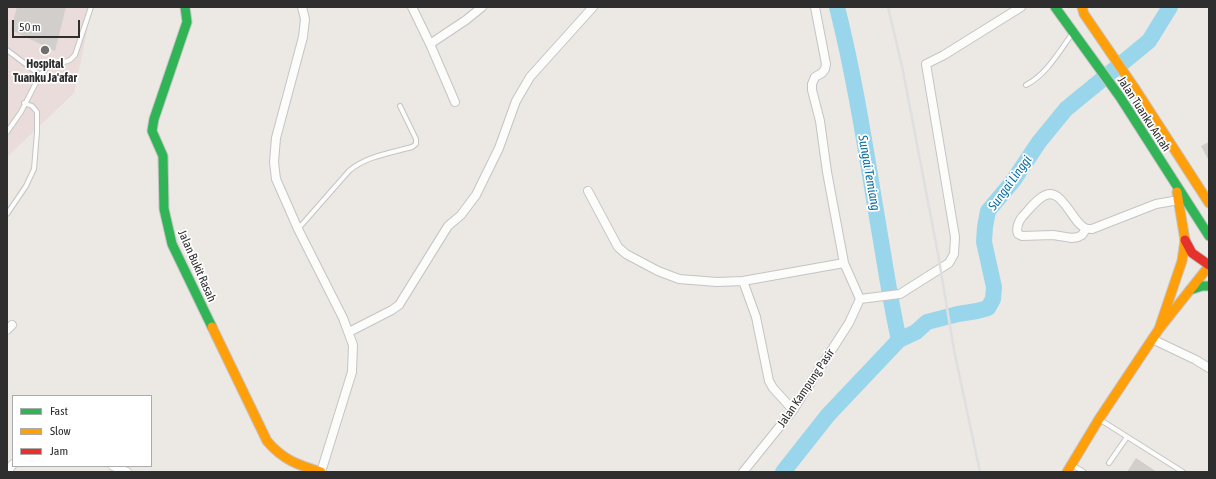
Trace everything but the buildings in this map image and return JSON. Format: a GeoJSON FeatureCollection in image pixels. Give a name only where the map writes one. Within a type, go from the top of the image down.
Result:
{"type":"FeatureCollection","features":[{"type":"Feature","properties":{"kind":"main road","name":"Jalan Bukit Rasah"},"geometry":{"type":"LineString","coordinates":[[185,7],[187,22],[154,119],[152,131],[163,156],[164,209],[172,244],[267,441],[275,451],[285,459],[321,472]]}},
{"type":"Feature","properties":{"kind":"main road","name":"Jalan Tuanku Antah"},"geometry":{"type":"LineString","coordinates":[[1055,7],[1120,96],[1209,236]]}},
{"type":"Feature","properties":{"kind":"main road","name":"Jalan Tuanku Antah"},"geometry":{"type":"LineString","coordinates":[[1082,7],[1084,14],[1134,87],[1209,203]]}},
{"type":"Feature","properties":{"kind":"main road"},"geometry":{"type":"LineString","coordinates":[[1070,468],[1099,419],[1152,339],[1209,265],[1194,257],[1189,251],[1185,240],[1179,200],[1174,180]]}},
{"type":"Feature","properties":{"kind":"main road"},"geometry":{"type":"LineString","coordinates":[[1159,329],[1182,261],[1185,240]]}},
{"type":"Feature","properties":{"kind":"main road"},"geometry":{"type":"LineString","coordinates":[[1190,290],[1202,286],[1209,286]]}},
{"type":"Feature","properties":{"kind":"street","name":"Jalan Bukit Rasah"},"geometry":{"type":"LineString","coordinates":[[302,7],[305,19],[303,37],[276,138],[274,162],[276,179],[298,229],[344,318],[353,345],[352,372],[321,472]]}},
{"type":"Feature","properties":{"kind":"street"},"geometry":{"type":"LineString","coordinates":[[412,7],[455,102]]}},
{"type":"Feature","properties":{"kind":"street"},"geometry":{"type":"LineString","coordinates":[[430,44],[466,20],[482,7]]}},
{"type":"Feature","properties":{"kind":"street"},"geometry":{"type":"LineString","coordinates":[[349,332],[399,305],[448,226],[461,215],[476,195],[496,154],[522,88],[534,72],[593,7]]}},
{"type":"Feature","properties":{"kind":"street"},"geometry":{"type":"LineString","coordinates":[[814,7],[826,64],[822,73],[815,77],[812,84],[812,90],[820,121],[827,172],[844,263],[860,298],[900,294],[949,263],[954,254],[955,237],[926,64],[944,55],[1021,7]]}},
{"type":"Feature","properties":{"kind":"street"},"geometry":{"type":"LineString","coordinates":[[588,191],[618,247],[626,254],[658,271],[679,279],[717,282],[743,281],[844,263]]}},
{"type":"Feature","properties":{"kind":"street"},"geometry":{"type":"LineString","coordinates":[[1086,229],[1082,235],[1072,238],[1053,235],[1022,236],[1018,234],[1017,231],[1020,220],[1038,200],[1047,194],[1053,195],[1062,200],[1080,224],[1086,229],[1097,228],[1156,204],[1179,200]]}},
{"type":"Feature","properties":{"kind":"street"},"geometry":{"type":"LineString","coordinates":[[743,281],[756,317],[769,381],[773,388],[793,410]]}},
{"type":"Feature","properties":{"kind":"street","name":"Jalan Kampung Pasir"},"geometry":{"type":"LineString","coordinates":[[743,472],[793,410],[850,323],[860,298]]}},
{"type":"Feature","properties":{"kind":"street"},"geometry":{"type":"LineString","coordinates":[[1152,339],[1196,360],[1209,368]]}},
{"type":"Feature","properties":{"kind":"street"},"geometry":{"type":"LineString","coordinates":[[115,467],[126,472]]}},
{"type":"Feature","properties":{"kind":"lane"},"geometry":{"type":"LineString","coordinates":[[7,132],[21,112],[24,103],[40,75],[47,68],[70,60],[74,55],[91,7]]}},
{"type":"Feature","properties":{"kind":"lane"},"geometry":{"type":"LineString","coordinates":[[1026,85],[1032,82],[1047,68],[1074,32]]}},
{"type":"Feature","properties":{"kind":"lane"},"geometry":{"type":"LineString","coordinates":[[7,50],[40,75]]}},
{"type":"Feature","properties":{"kind":"lane"},"geometry":{"type":"LineString","coordinates":[[7,214],[31,177],[35,162],[37,112],[32,106],[24,103]]}},
{"type":"Feature","properties":{"kind":"lane"},"geometry":{"type":"LineString","coordinates":[[298,229],[356,165],[381,155],[414,146],[416,144],[416,139],[400,106]]}},
{"type":"Feature","properties":{"kind":"lane"},"geometry":{"type":"LineString","coordinates":[[1099,419],[1183,472]]}},
{"type":"Feature","properties":{"kind":"lane"},"geometry":{"type":"LineString","coordinates":[[1109,463],[1127,437]]}},
{"type":"Feature","properties":{"kind":"lane"},"geometry":{"type":"LineString","coordinates":[[1070,468],[1084,472]]}},
{"type":"Feature","properties":{"kind":"shaded area","name":"Hospital Tuanku Ja'afar"},"geometry":{"type":"Polygon","coordinates":[[[7,7],[92,7],[74,93],[7,157],[7,7]]]}},
{"type":"Feature","properties":{"kind":"waterway","name":"Sungai Temiang"},"geometry":{"type":"LineString","coordinates":[[837,7],[856,92],[899,340]]}},
{"type":"Feature","properties":{"kind":"waterway","name":"Sungai Linggi"},"geometry":{"type":"LineString","coordinates":[[783,472],[828,415],[899,340],[916,332],[927,322],[988,308],[993,299],[994,287],[984,242],[988,211],[1013,181],[1039,142],[1066,109],[1149,41],[1170,7]]}},
{"type":"Feature","properties":{"kind":"railway"},"geometry":{"type":"LineString","coordinates":[[888,7],[902,66],[938,254],[954,350],[980,472]]}},
{"type":"Feature","properties":{"kind":"traffic: fast"},"geometry":{"type":"LineString","coordinates":[[185,7],[187,22],[154,119],[152,131],[163,156],[164,209],[172,244],[212,327]]}},
{"type":"Feature","properties":{"kind":"traffic: fast"},"geometry":{"type":"LineString","coordinates":[[1055,7],[1120,97],[1209,236]]}},
{"type":"Feature","properties":{"kind":"traffic: fast"},"geometry":{"type":"LineString","coordinates":[[1190,290],[1202,286],[1209,286]]}},
{"type":"Feature","properties":{"kind":"traffic: slow"},"geometry":{"type":"LineString","coordinates":[[1082,7],[1084,14],[1134,87],[1209,203]]}},
{"type":"Feature","properties":{"kind":"traffic: slow"},"geometry":{"type":"LineString","coordinates":[[1159,329],[1182,261],[1185,240],[1177,192]]}},
{"type":"Feature","properties":{"kind":"traffic: slow"},"geometry":{"type":"LineString","coordinates":[[1067,472],[1099,419],[1159,329],[1209,266]]}},
{"type":"Feature","properties":{"kind":"traffic: slow"},"geometry":{"type":"LineString","coordinates":[[212,327],[267,441],[273,448],[291,461],[321,472]]}},
{"type":"Feature","properties":{"kind":"traffic: jam"},"geometry":{"type":"LineString","coordinates":[[1185,240],[1192,253],[1209,265]]}},
{"type":"Feature","properties":{"kind":"place","name":"Hospital Tuanku Ja'afar"},"geometry":{"type":"Point","coordinates":[45,50]}}]}
